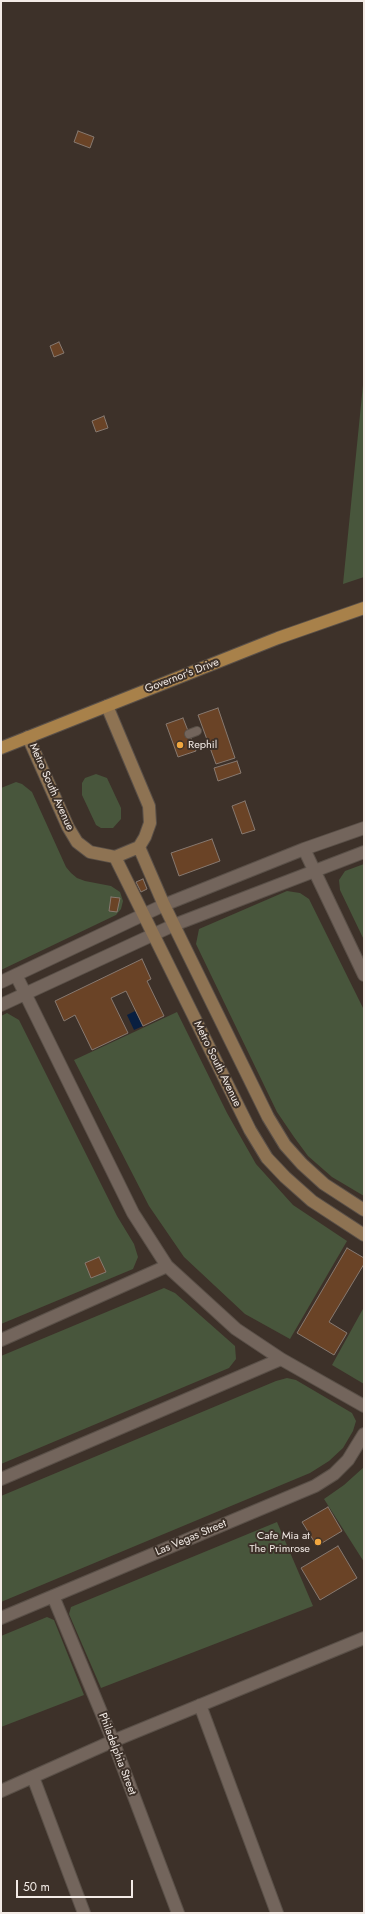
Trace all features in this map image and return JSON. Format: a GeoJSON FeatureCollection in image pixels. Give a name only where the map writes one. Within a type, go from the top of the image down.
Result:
{"type":"FeatureCollection","features":[{"type":"Feature","properties":{"kind":"main road","name":"Governor's Drive"},"geometry":{"type":"LineString","coordinates":[[1,748],[278,638],[364,608]]}},
{"type":"Feature","properties":{"kind":"street"},"geometry":{"type":"LineString","coordinates":[[107,706],[149,806],[150,822],[145,837],[139,847],[115,857]]}},
{"type":"Feature","properties":{"kind":"street","name":"Metro South Avenue"},"geometry":{"type":"LineString","coordinates":[[28,737],[68,827],[77,842],[90,852],[115,857],[250,1130],[267,1158],[285,1178],[312,1201],[364,1235]]}},
{"type":"Feature","properties":{"kind":"street"},"geometry":{"type":"LineString","coordinates":[[1,982],[164,905],[304,849],[364,828]]}},
{"type":"Feature","properties":{"kind":"street","name":"Metro South Avenue"},"geometry":{"type":"LineString","coordinates":[[139,847],[164,905],[268,1117],[285,1145],[302,1164],[324,1184],[364,1210]]}},
{"type":"Feature","properties":{"kind":"street"},"geometry":{"type":"LineString","coordinates":[[304,849],[364,975]]}},
{"type":"Feature","properties":{"kind":"street"},"geometry":{"type":"LineString","coordinates":[[1,1005],[174,925],[364,852]]}},
{"type":"Feature","properties":{"kind":"street"},"geometry":{"type":"LineString","coordinates":[[16,975],[133,1213],[167,1266],[236,1329],[281,1359],[364,1406]]}},
{"type":"Feature","properties":{"kind":"street"},"geometry":{"type":"LineString","coordinates":[[1,1340],[167,1266]]}},
{"type":"Feature","properties":{"kind":"street"},"geometry":{"type":"LineString","coordinates":[[1,1479],[281,1359]]}},
{"type":"Feature","properties":{"kind":"street","name":"Las Vegas Street"},"geometry":{"type":"LineString","coordinates":[[1,1618],[315,1486],[334,1474],[348,1460],[364,1434]]}},
{"type":"Feature","properties":{"kind":"street","name":"Philadelphia Street"},"geometry":{"type":"LineString","coordinates":[[53,1596],[113,1741],[178,1913]]}},
{"type":"Feature","properties":{"kind":"street"},"geometry":{"type":"LineString","coordinates":[[1,1791],[113,1741],[364,1638]]}},
{"type":"Feature","properties":{"kind":"street"},"geometry":{"type":"LineString","coordinates":[[200,1705],[277,1913]]}},
{"type":"Feature","properties":{"kind":"street"},"geometry":{"type":"LineString","coordinates":[[33,1777],[84,1913]]}},
{"type":"Feature","properties":{"kind":"green space"},"geometry":{"type":"Polygon","coordinates":[[[364,375],[364,577],[343,584],[364,375]]]}},
{"type":"Feature","properties":{"kind":"green space"},"geometry":{"type":"Polygon","coordinates":[[[96,774],[107,778],[121,808],[121,819],[113,828],[101,828],[96,825],[82,795],[82,783],[85,778],[96,774]]]}},
{"type":"Feature","properties":{"kind":"green space"},"geometry":{"type":"Polygon","coordinates":[[[16,782],[22,784],[32,792],[66,867],[71,873],[77,878],[85,881],[111,886],[120,892],[123,901],[121,909],[116,915],[1,970],[1,788],[16,782]]]}},
{"type":"Feature","properties":{"kind":"green space"},"geometry":{"type":"Polygon","coordinates":[[[364,864],[364,940],[340,890],[339,880],[345,871],[364,864]]]}},
{"type":"Feature","properties":{"kind":"green space"},"geometry":{"type":"Polygon","coordinates":[[[287,891],[300,893],[309,899],[364,1010],[364,1196],[332,1177],[308,1156],[277,1112],[196,944],[199,929],[287,891]]]}},
{"type":"Feature","properties":{"kind":"green space"},"geometry":{"type":"Polygon","coordinates":[[[177,1012],[227,1113],[256,1164],[293,1205],[347,1241],[290,1339],[245,1314],[184,1257],[149,1206],[74,1060],[177,1012]]]}},
{"type":"Feature","properties":{"kind":"green space"},"geometry":{"type":"Polygon","coordinates":[[[7,1013],[19,1020],[117,1216],[134,1244],[138,1257],[133,1269],[1,1324],[1,1016],[7,1013]]]}},
{"type":"Feature","properties":{"kind":"green space"},"geometry":{"type":"Polygon","coordinates":[[[164,1288],[175,1293],[235,1346],[236,1359],[229,1368],[1,1464],[1,1356],[164,1288]]]}},
{"type":"Feature","properties":{"kind":"green space"},"geometry":{"type":"Polygon","coordinates":[[[364,1307],[364,1384],[332,1365],[364,1307]]]}},
{"type":"Feature","properties":{"kind":"green space"},"geometry":{"type":"Polygon","coordinates":[[[287,1378],[296,1380],[352,1413],[356,1421],[353,1431],[343,1448],[329,1461],[310,1473],[1,1602],[1,1496],[276,1381],[287,1378]]]}},
{"type":"Feature","properties":{"kind":"green space"},"geometry":{"type":"Polygon","coordinates":[[[364,1467],[364,1562],[324,1499],[344,1485],[364,1467]]]}},
{"type":"Feature","properties":{"kind":"green space"},"geometry":{"type":"Polygon","coordinates":[[[277,1522],[313,1606],[101,1688],[69,1614],[71,1607],[277,1522]]]}},
{"type":"Feature","properties":{"kind":"green space"},"geometry":{"type":"Polygon","coordinates":[[[47,1617],[54,1620],[84,1695],[1,1727],[1,1636],[47,1617]]]}},
{"type":"Feature","properties":{"kind":"water"},"geometry":{"type":"Polygon","coordinates":[[[135,1011],[143,1026],[134,1030],[127,1015],[135,1011]]]}},
{"type":"Feature","properties":{"kind":"building"},"geometry":{"type":"Polygon","coordinates":[[[78,131],[94,137],[90,148],[74,142],[78,131]]]}},
{"type":"Feature","properties":{"kind":"building"},"geometry":{"type":"Polygon","coordinates":[[[59,342],[64,353],[54,357],[50,346],[59,342]]]}},
{"type":"Feature","properties":{"kind":"building"},"geometry":{"type":"Polygon","coordinates":[[[104,416],[108,428],[96,432],[92,421],[104,416]]]}},
{"type":"Feature","properties":{"kind":"building"},"geometry":{"type":"Polygon","coordinates":[[[218,708],[235,758],[216,764],[198,715],[218,708]]]}},
{"type":"Feature","properties":{"kind":"building"},"geometry":{"type":"Polygon","coordinates":[[[183,718],[196,751],[178,757],[166,724],[183,718]]]}},
{"type":"Feature","properties":{"kind":"building"},"geometry":{"type":"Polygon","coordinates":[[[237,761],[241,773],[218,781],[214,768],[237,761]]]}},
{"type":"Feature","properties":{"kind":"building"},"geometry":{"type":"Polygon","coordinates":[[[245,801],[255,830],[242,834],[232,806],[245,801]]]}},
{"type":"Feature","properties":{"kind":"building"},"geometry":{"type":"Polygon","coordinates":[[[212,839],[220,861],[179,876],[171,853],[212,839]]]}},
{"type":"Feature","properties":{"kind":"building"},"geometry":{"type":"Polygon","coordinates":[[[143,879],[147,889],[141,892],[136,882],[143,879]]]}},
{"type":"Feature","properties":{"kind":"building"},"geometry":{"type":"Polygon","coordinates":[[[111,897],[120,898],[117,912],[109,911],[111,897]]]}},
{"type":"Feature","properties":{"kind":"building"},"geometry":{"type":"Polygon","coordinates":[[[142,959],[151,979],[147,981],[164,1016],[143,1026],[126,991],[111,998],[128,1033],[92,1050],[75,1015],[64,1021],[55,1001],[142,959]]]}},
{"type":"Feature","properties":{"kind":"building"},"geometry":{"type":"Polygon","coordinates":[[[347,1248],[364,1258],[364,1264],[329,1322],[347,1333],[334,1355],[297,1333],[347,1248]]]}},
{"type":"Feature","properties":{"kind":"building"},"geometry":{"type":"Polygon","coordinates":[[[99,1257],[106,1272],[91,1278],[85,1263],[99,1257]]]}},
{"type":"Feature","properties":{"kind":"building"},"geometry":{"type":"Polygon","coordinates":[[[328,1507],[342,1531],[317,1546],[302,1522],[328,1507]]]}},
{"type":"Feature","properties":{"kind":"building"},"geometry":{"type":"Polygon","coordinates":[[[338,1546],[357,1578],[320,1600],[301,1568],[338,1546]]]}},
{"type":"Feature","properties":{"kind":"place","name":"Rephil"},"geometry":{"type":"Point","coordinates":[180,745]}},
{"type":"Feature","properties":{"kind":"place","name":"Cafe Mia at The Primrose"},"geometry":{"type":"Point","coordinates":[318,1542]}}]}
